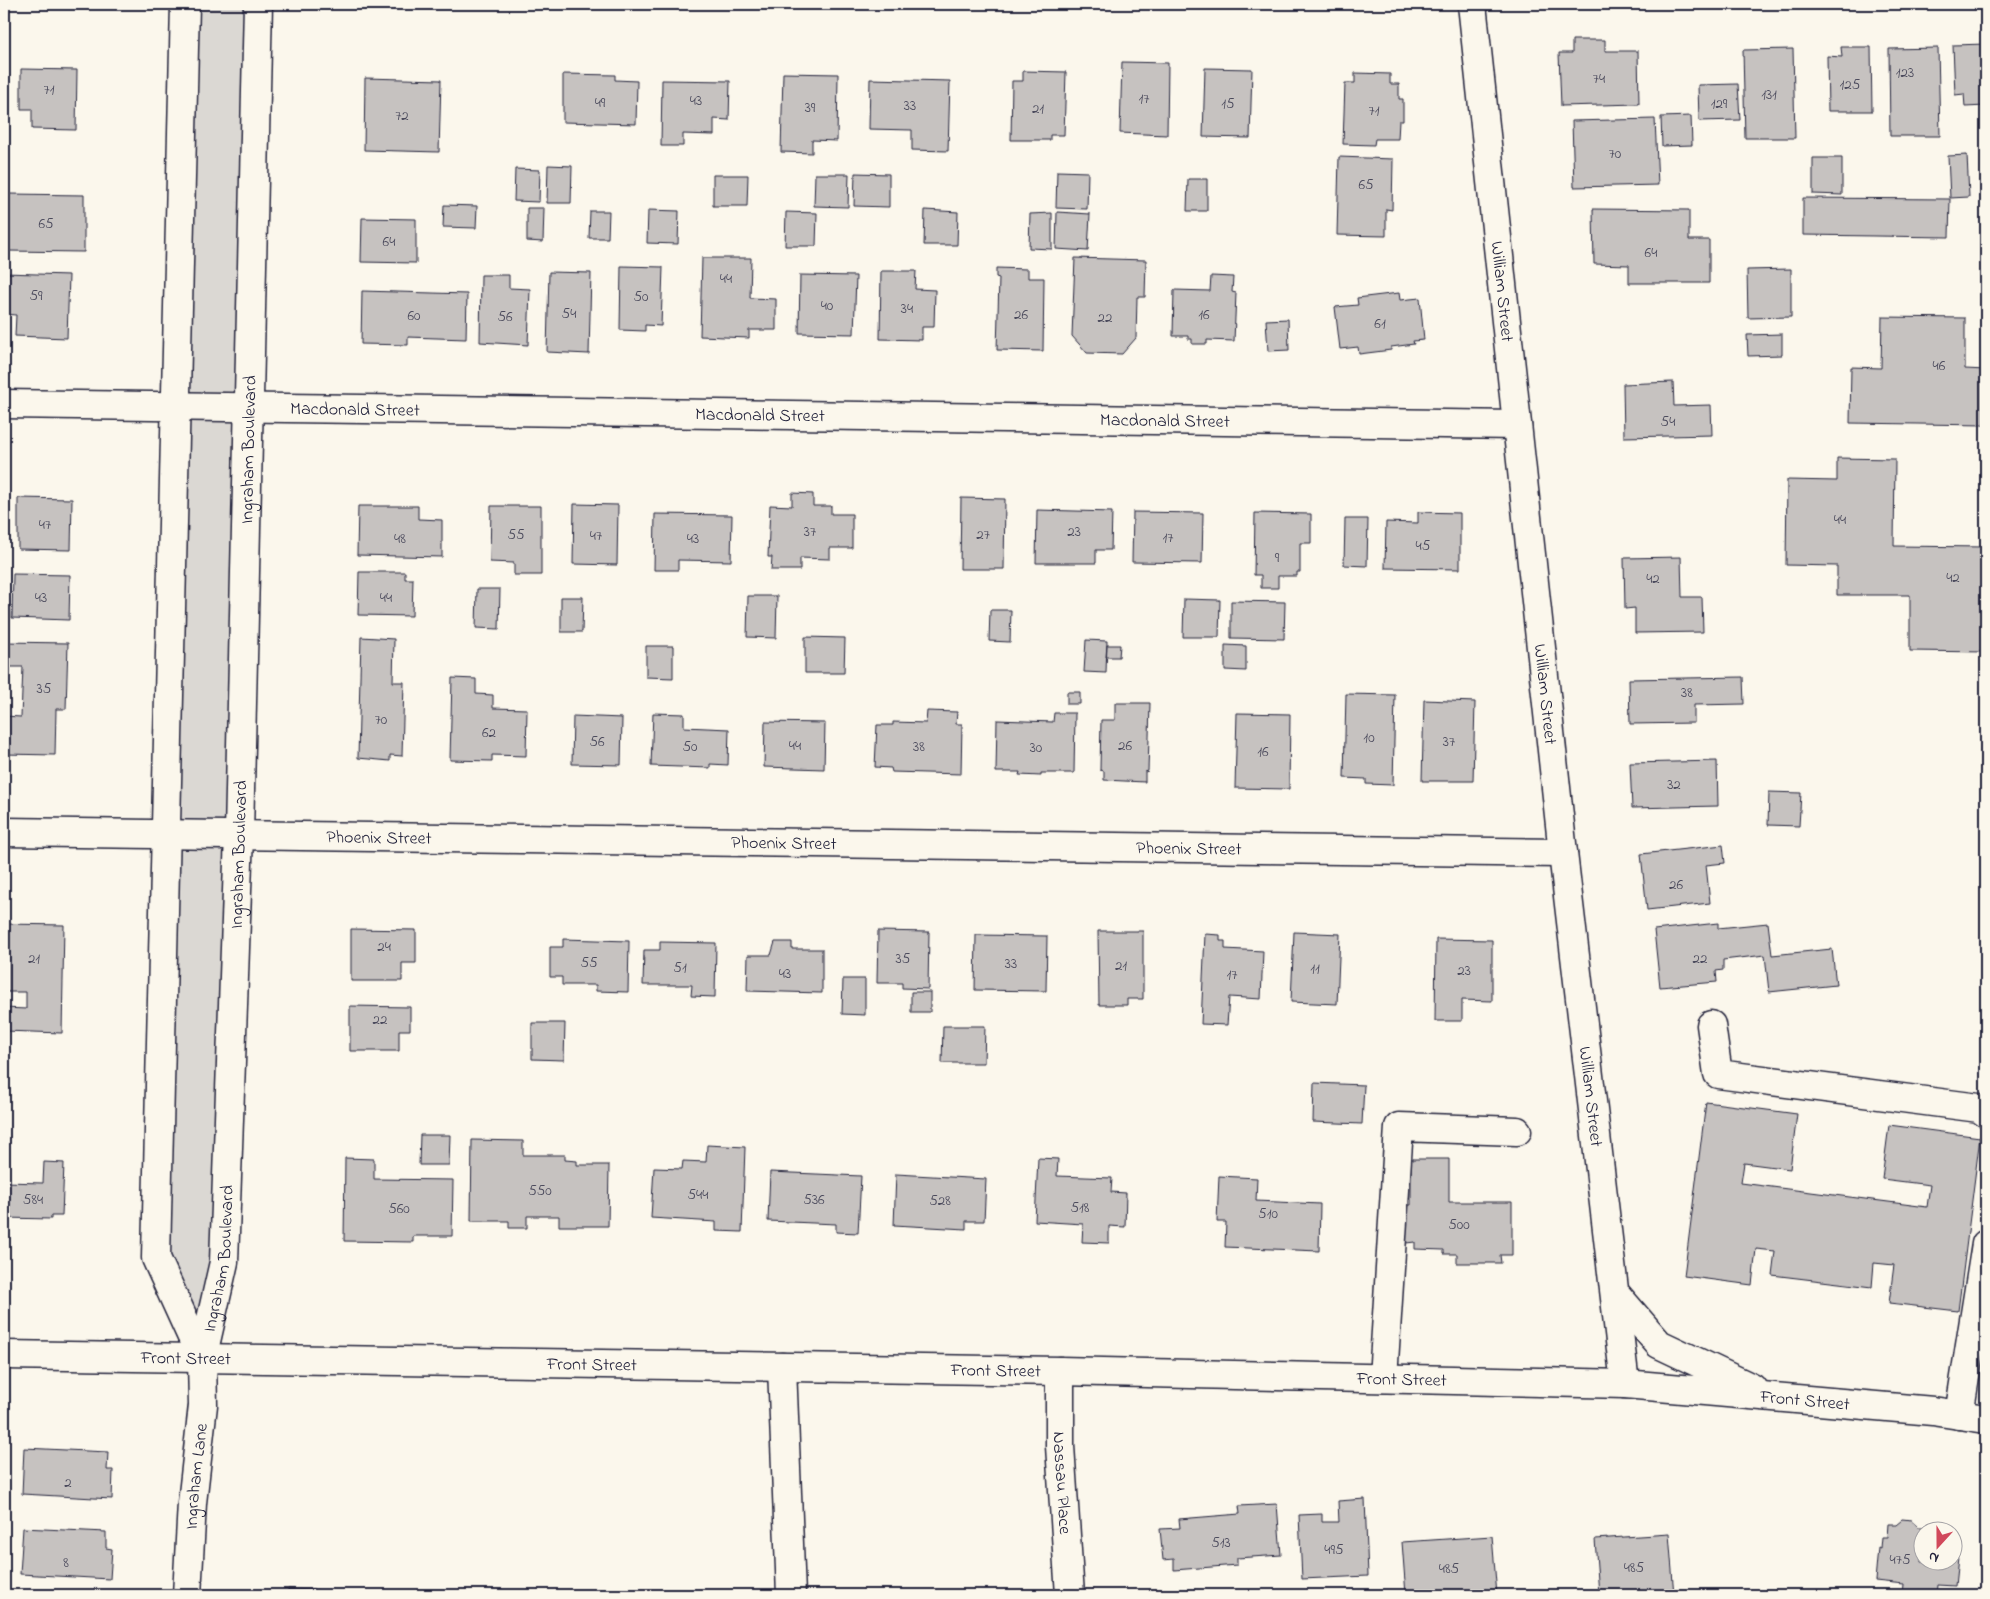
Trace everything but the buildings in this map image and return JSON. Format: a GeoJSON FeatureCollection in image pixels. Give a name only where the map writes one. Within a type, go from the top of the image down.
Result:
{"type":"FeatureCollection","features":[{"type":"Feature","properties":{"kind":"street","name":"Ingraham Boulevard"},"geometry":{"type":"LineString","coordinates":[[185,4],[156,1258],[202,1358]]}},
{"type":"Feature","properties":{"kind":"street","name":"Ingraham Boulevard"},"geometry":{"type":"LineString","coordinates":[[202,1358],[224,1262],[239,834],[258,4]]}},
{"type":"Feature","properties":{"kind":"street","name":"William Street"},"geometry":{"type":"LineString","coordinates":[[1472,4],[1563,853],[1626,1384]]}},
{"type":"Feature","properties":{"kind":"street","name":"Macdonald Street"},"geometry":{"type":"LineString","coordinates":[[4,404],[1517,425]]}},
{"type":"Feature","properties":{"kind":"street","name":"Phoenix Street"},"geometry":{"type":"LineString","coordinates":[[4,832],[1563,853]]}},
{"type":"Feature","properties":{"kind":"street"},"geometry":{"type":"LineString","coordinates":[[1711,1025],[1718,1074],[1979,1108],[1986,1113]]}},
{"type":"Feature","properties":{"kind":"street"},"geometry":{"type":"LineString","coordinates":[[1383,1378],[1399,1126],[1517,1131]]}},
{"type":"Feature","properties":{"kind":"street"},"geometry":{"type":"LineString","coordinates":[[1959,1415],[1986,1244]]}},
{"type":"Feature","properties":{"kind":"street"},"geometry":{"type":"LineString","coordinates":[[1615,1293],[1659,1344],[1769,1396]]}},
{"type":"Feature","properties":{"kind":"street","name":"Front Street"},"geometry":{"type":"LineString","coordinates":[[4,1355],[1060,1371],[1626,1384],[1769,1396],[1986,1419]]}},
{"type":"Feature","properties":{"kind":"street","name":"Ingraham Lane"},"geometry":{"type":"LineString","coordinates":[[187,1595],[192,1503],[203,1405],[202,1358]]}},
{"type":"Feature","properties":{"kind":"street"},"geometry":{"type":"LineString","coordinates":[[782,1367],[792,1595]]}},
{"type":"Feature","properties":{"kind":"street","name":"Nassau Place"},"geometry":{"type":"LineString","coordinates":[[1060,1371],[1060,1446],[1070,1595]]}},
{"type":"Feature","properties":{"kind":"shaded area"},"geometry":{"type":"Polygon","coordinates":[[[185,4],[258,4],[224,1262],[202,1359],[156,1258],[185,4]]]}}]}
